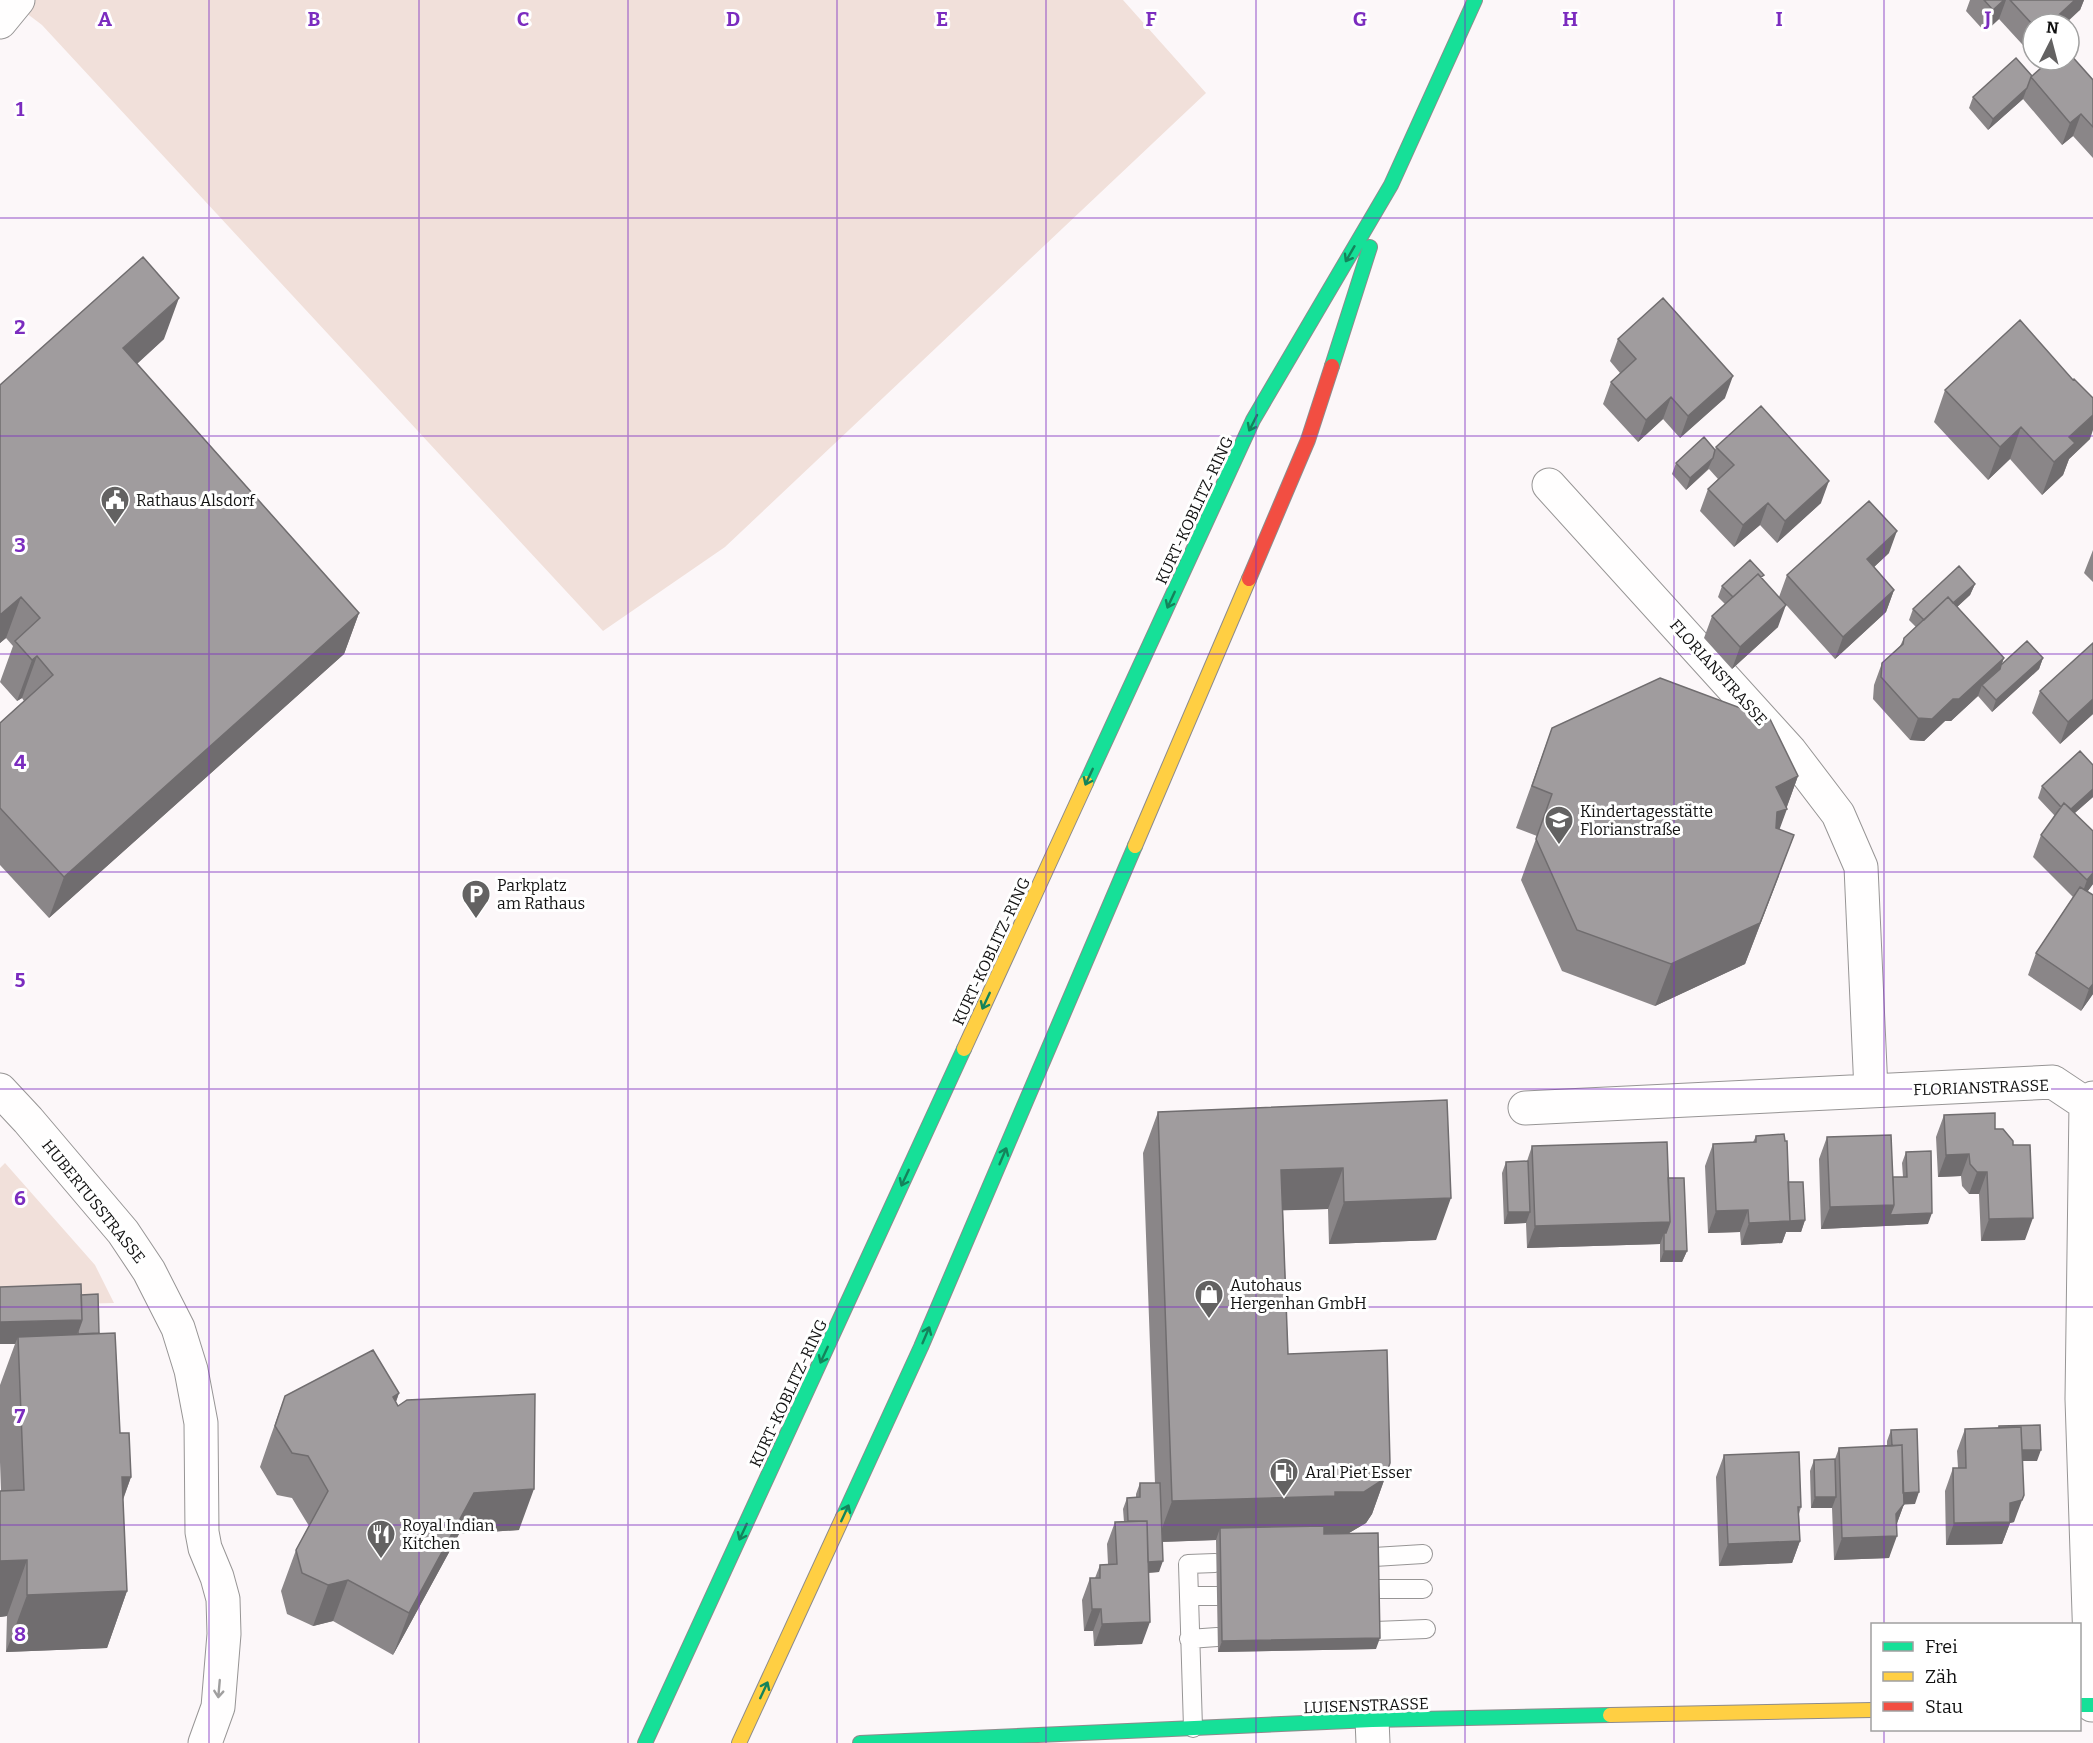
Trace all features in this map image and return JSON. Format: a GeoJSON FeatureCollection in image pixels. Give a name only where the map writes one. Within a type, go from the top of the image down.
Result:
{"type":"FeatureCollection","features":[{"type":"Feature","properties":{"kind":"main road","name":"KURT-KOBLITZ-RING"},"geometry":{"type":"LineString","coordinates":[[645,1743],[1253,420],[1391,185],[1475,0]]}},
{"type":"Feature","properties":{"kind":"main road","name":"KURT-KOBLITZ-RING"},"geometry":{"type":"LineString","coordinates":[[739,1743],[921,1347],[1308,440],[1391,185]]}},
{"type":"Feature","properties":{"kind":"main road","name":"LUISENSTRASSE"},"geometry":{"type":"LineString","coordinates":[[860,1743],[1193,1728],[1372,1732],[1871,1710]]}},
{"type":"Feature","properties":{"kind":"street"},"geometry":{"type":"LineString","coordinates":[[0,22],[18,0]]}},
{"type":"Feature","properties":{"kind":"street","name":"FLORIANSTRASSE"},"geometry":{"type":"LineString","coordinates":[[1549,485],[1790,751],[1838,814],[1862,867],[1871,1091]]}},
{"type":"Feature","properties":{"kind":"street","name":"FLORIANSTRASSE"},"geometry":{"type":"LineString","coordinates":[[1525,1108],[2053,1082],[2090,1101]]}},
{"type":"Feature","properties":{"kind":"street","name":"HUBERTUSSTRASSE"},"geometry":{"type":"LineString","coordinates":[[0,1090],[28,1119],[123,1232],[149,1271],[178,1328],[191,1370],[201,1423],[202,1532],[205,1548],[223,1599],[224,1634],[218,1707],[205,1743]]}},
{"type":"Feature","properties":{"kind":"street"},"geometry":{"type":"LineString","coordinates":[[2088,1705],[2082,1399],[2090,1101]]}},
{"type":"Feature","properties":{"kind":"lane"},"geometry":{"type":"LineString","coordinates":[[1374,1557],[1423,1554]]}},
{"type":"Feature","properties":{"kind":"lane"},"geometry":{"type":"LineString","coordinates":[[1193,1728],[1188,1564],[1215,1563]]}},
{"type":"Feature","properties":{"kind":"lane"},"geometry":{"type":"LineString","coordinates":[[1374,1589],[1423,1589]]}},
{"type":"Feature","properties":{"kind":"lane"},"geometry":{"type":"LineString","coordinates":[[1189,1596],[1217,1596]]}},
{"type":"Feature","properties":{"kind":"lane"},"geometry":{"type":"LineString","coordinates":[[1375,1631],[1426,1629]]}},
{"type":"Feature","properties":{"kind":"lane"},"geometry":{"type":"LineString","coordinates":[[1189,1639],[1217,1637]]}},
{"type":"Feature","properties":{"kind":"shaded area"},"geometry":{"type":"Polygon","coordinates":[[[9,0],[1123,0],[1206,93],[725,547],[603,631],[42,25],[9,0]]]}},
{"type":"Feature","properties":{"kind":"shaded area"},"geometry":{"type":"Polygon","coordinates":[[[5,1163],[95,1265],[114,1303],[0,1306],[0,1168],[5,1163]]]}},
{"type":"Feature","properties":{"kind":"building"},"geometry":{"type":"Polygon","coordinates":[[[1984,0],[2004,0],[1993,10],[1984,0]]]}},
{"type":"Feature","properties":{"kind":"building"},"geometry":{"type":"Polygon","coordinates":[[[2010,0],[2075,0],[2062,12],[2021,12],[2010,0]]]}},
{"type":"Feature","properties":{"kind":"building"},"geometry":{"type":"Polygon","coordinates":[[[2016,58],[2021,64],[2021,72],[2028,72],[2032,76],[2027,88],[1993,119],[1973,97],[2016,58]]]}},
{"type":"Feature","properties":{"kind":"building"},"geometry":{"type":"Polygon","coordinates":[[[2081,66],[2093,80],[2093,127],[2081,114],[2070,123],[2031,77],[2037,72],[2081,72],[2081,66]]]}},
{"type":"Feature","properties":{"kind":"building","name":"Rathaus Alsdorf"},"geometry":{"type":"Polygon","coordinates":[[[143,257],[179,298],[123,348],[359,613],[64,877],[0,808],[0,723],[53,675],[37,656],[32,660],[15,641],[40,618],[21,597],[0,615],[0,385],[143,257]]]}},
{"type":"Feature","properties":{"kind":"building"},"geometry":{"type":"Polygon","coordinates":[[[1663,298],[1733,376],[1688,416],[1671,397],[1646,420],[1611,382],[1636,359],[1618,339],[1663,298]]]}},
{"type":"Feature","properties":{"kind":"building"},"geometry":{"type":"Polygon","coordinates":[[[2020,320],[2073,380],[2093,398],[2093,415],[2069,437],[2075,443],[2054,462],[2021,427],[2000,447],[1945,390],[2020,320]]]}},
{"type":"Feature","properties":{"kind":"building"},"geometry":{"type":"Polygon","coordinates":[[[1761,406],[1829,481],[1785,521],[1768,503],[1743,525],[1708,489],[1734,465],[1716,447],[1761,406]]]}},
{"type":"Feature","properties":{"kind":"building"},"geometry":{"type":"Polygon","coordinates":[[[1704,437],[1715,450],[1713,458],[1690,478],[1676,463],[1704,437]]]}},
{"type":"Feature","properties":{"kind":"building"},"geometry":{"type":"Polygon","coordinates":[[[1869,501],[1897,531],[1867,559],[1894,590],[1843,637],[1787,575],[1869,501]]]}},
{"type":"Feature","properties":{"kind":"building"},"geometry":{"type":"Polygon","coordinates":[[[1750,560],[1764,575],[1761,577],[1758,574],[1733,597],[1722,586],[1750,560]]]}},
{"type":"Feature","properties":{"kind":"building"},"geometry":{"type":"Polygon","coordinates":[[[1959,566],[1975,584],[1953,603],[1948,597],[1924,620],[1913,609],[1959,566]]]}},
{"type":"Feature","properties":{"kind":"building"},"geometry":{"type":"Polygon","coordinates":[[[1758,574],[1786,605],[1740,647],[1712,616],[1758,574]]]}},
{"type":"Feature","properties":{"kind":"building"},"geometry":{"type":"Polygon","coordinates":[[[1948,597],[2004,658],[1959,699],[1953,699],[1932,719],[1918,718],[1881,677],[1882,663],[1903,644],[1904,638],[1948,597]]]}},
{"type":"Feature","properties":{"kind":"building"},"geometry":{"type":"Polygon","coordinates":[[[2027,641],[2043,658],[1996,700],[1982,685],[2027,641]]]}},
{"type":"Feature","properties":{"kind":"building"},"geometry":{"type":"Polygon","coordinates":[[[2093,643],[2093,699],[2068,722],[2040,691],[2093,643]]]}},
{"type":"Feature","properties":{"kind":"building"},"geometry":{"type":"Polygon","coordinates":[[[1660,678],[1770,719],[1798,776],[1776,787],[1787,809],[1777,812],[1776,828],[1794,835],[1760,923],[1671,964],[1577,930],[1536,839],[1552,794],[1532,786],[1552,728],[1660,678]]]}},
{"type":"Feature","properties":{"kind":"building"},"geometry":{"type":"Polygon","coordinates":[[[2080,751],[2093,765],[2093,789],[2071,809],[2064,803],[2061,807],[2042,786],[2080,751]]]}},
{"type":"Feature","properties":{"kind":"building"},"geometry":{"type":"Polygon","coordinates":[[[2064,803],[2093,831],[2093,873],[2087,880],[2041,835],[2064,803]]]}},
{"type":"Feature","properties":{"kind":"building"},"geometry":{"type":"Polygon","coordinates":[[[2080,887],[2093,895],[2093,984],[2089,989],[2036,953],[2080,887]]]}},
{"type":"Feature","properties":{"kind":"building"},"geometry":{"type":"Polygon","coordinates":[[[1447,1100],[1451,1198],[1344,1202],[1343,1168],[1281,1170],[1288,1354],[1387,1350],[1390,1463],[1381,1481],[1364,1492],[1335,1492],[1335,1496],[1172,1501],[1158,1112],[1447,1100]]]}},
{"type":"Feature","properties":{"kind":"building"},"geometry":{"type":"Polygon","coordinates":[[[1995,1113],[1995,1129],[2003,1129],[2013,1141],[2013,1145],[2030,1145],[2033,1218],[1989,1219],[1987,1172],[1977,1172],[1970,1164],[1969,1154],[1946,1155],[1944,1115],[1995,1113]]]}},
{"type":"Feature","properties":{"kind":"building"},"geometry":{"type":"Polygon","coordinates":[[[1784,1134],[1785,1141],[1787,1141],[1790,1221],[1749,1223],[1748,1210],[1716,1211],[1713,1144],[1756,1142],[1756,1136],[1784,1134]]]}},
{"type":"Feature","properties":{"kind":"building"},"geometry":{"type":"Polygon","coordinates":[[[1891,1135],[1894,1205],[1830,1207],[1827,1137],[1891,1135]]]}},
{"type":"Feature","properties":{"kind":"building"},"geometry":{"type":"Polygon","coordinates":[[[1667,1142],[1670,1222],[1535,1226],[1532,1146],[1667,1142]]]}},
{"type":"Feature","properties":{"kind":"building"},"geometry":{"type":"Polygon","coordinates":[[[1931,1151],[1932,1213],[1890,1215],[1894,1205],[1893,1177],[1907,1177],[1906,1152],[1931,1151]]]}},
{"type":"Feature","properties":{"kind":"building"},"geometry":{"type":"Polygon","coordinates":[[[1528,1161],[1530,1212],[1508,1212],[1506,1162],[1528,1161]]]}},
{"type":"Feature","properties":{"kind":"building"},"geometry":{"type":"Polygon","coordinates":[[[1668,1178],[1684,1178],[1687,1251],[1664,1251],[1664,1233],[1670,1222],[1668,1178]]]}},
{"type":"Feature","properties":{"kind":"building"},"geometry":{"type":"Polygon","coordinates":[[[1788,1182],[1803,1182],[1805,1220],[1790,1221],[1788,1182]]]}},
{"type":"Feature","properties":{"kind":"building"},"geometry":{"type":"Polygon","coordinates":[[[81,1284],[82,1320],[0,1322],[0,1287],[81,1284]]]}},
{"type":"Feature","properties":{"kind":"building"},"geometry":{"type":"Polygon","coordinates":[[[98,1294],[99,1333],[78,1334],[82,1320],[81,1295],[98,1294]]]}},
{"type":"Feature","properties":{"kind":"building"},"geometry":{"type":"Polygon","coordinates":[[[115,1333],[120,1433],[129,1433],[131,1477],[122,1477],[127,1591],[27,1595],[27,1560],[0,1561],[0,1491],[24,1490],[18,1337],[115,1333]]]}},
{"type":"Feature","properties":{"kind":"building"},"geometry":{"type":"Polygon","coordinates":[[[373,1350],[399,1393],[393,1397],[398,1406],[407,1400],[535,1394],[534,1489],[474,1493],[409,1613],[348,1580],[328,1585],[302,1573],[296,1550],[328,1491],[308,1456],[292,1453],[275,1426],[285,1396],[373,1350]]]}},
{"type":"Feature","properties":{"kind":"building"},"geometry":{"type":"Polygon","coordinates":[[[2040,1425],[2041,1450],[2022,1450],[2021,1427],[1999,1428],[1999,1426],[2040,1425]]]}},
{"type":"Feature","properties":{"kind":"building"},"geometry":{"type":"Polygon","coordinates":[[[2021,1427],[2024,1495],[2022,1500],[2010,1503],[2010,1522],[1954,1523],[1953,1468],[1966,1468],[1965,1429],[2021,1427]]]}},
{"type":"Feature","properties":{"kind":"building"},"geometry":{"type":"Polygon","coordinates":[[[1917,1429],[1919,1492],[1903,1493],[1902,1445],[1892,1446],[1891,1430],[1917,1429]]]}},
{"type":"Feature","properties":{"kind":"building"},"geometry":{"type":"Polygon","coordinates":[[[1902,1445],[1904,1504],[1896,1514],[1897,1536],[1842,1538],[1839,1448],[1902,1445]]]}},
{"type":"Feature","properties":{"kind":"building"},"geometry":{"type":"Polygon","coordinates":[[[1799,1452],[1800,1541],[1728,1544],[1724,1455],[1799,1452]]]}},
{"type":"Feature","properties":{"kind":"building"},"geometry":{"type":"Polygon","coordinates":[[[1835,1459],[1836,1497],[1815,1497],[1814,1460],[1835,1459]]]}},
{"type":"Feature","properties":{"kind":"building"},"geometry":{"type":"Polygon","coordinates":[[[1140,1483],[1160,1483],[1163,1561],[1148,1562],[1147,1521],[1128,1521],[1127,1498],[1140,1497],[1140,1483]]]}},
{"type":"Feature","properties":{"kind":"building"},"geometry":{"type":"Polygon","coordinates":[[[1147,1521],[1150,1622],[1102,1624],[1101,1609],[1092,1609],[1090,1578],[1100,1578],[1100,1565],[1117,1564],[1115,1522],[1147,1521]]]}},
{"type":"Feature","properties":{"kind":"building"},"geometry":{"type":"Polygon","coordinates":[[[1324,1526],[1324,1534],[1378,1533],[1380,1638],[1222,1641],[1220,1528],[1324,1526]]]}},
{"type":"Feature","properties":{"kind":"traffic: fast"},"geometry":{"type":"LineString","coordinates":[[1086,783],[1253,420],[1391,185],[1475,0]]}},
{"type":"Feature","properties":{"kind":"traffic: fast"},"geometry":{"type":"LineString","coordinates":[[1332,366],[1370,247]]}},
{"type":"Feature","properties":{"kind":"traffic: fast"},"geometry":{"type":"LineString","coordinates":[[843,1517],[921,1347],[1135,846]]}},
{"type":"Feature","properties":{"kind":"traffic: fast"},"geometry":{"type":"LineString","coordinates":[[645,1743],[964,1049]]}},
{"type":"Feature","properties":{"kind":"traffic: fast"},"geometry":{"type":"LineString","coordinates":[[2081,1705],[2093,1705]]}},
{"type":"Feature","properties":{"kind":"traffic: fast"},"geometry":{"type":"LineString","coordinates":[[860,1743],[1372,1720],[1610,1715]]}},
{"type":"Feature","properties":{"kind":"traffic: slow"},"geometry":{"type":"LineString","coordinates":[[1135,846],[1249,579]]}},
{"type":"Feature","properties":{"kind":"traffic: slow"},"geometry":{"type":"LineString","coordinates":[[964,1049],[1086,783]]}},
{"type":"Feature","properties":{"kind":"traffic: slow"},"geometry":{"type":"LineString","coordinates":[[739,1743],[843,1517]]}},
{"type":"Feature","properties":{"kind":"traffic: slow"},"geometry":{"type":"LineString","coordinates":[[1610,1715],[1871,1710]]}},
{"type":"Feature","properties":{"kind":"traffic: jam"},"geometry":{"type":"LineString","coordinates":[[1249,579],[1308,440],[1332,366]]}},
{"type":"Feature","properties":{"kind":"place","name":"Rathaus Alsdorf"},"geometry":{"type":"Point","coordinates":[115,526]}},
{"type":"Feature","properties":{"kind":"place","name":"Kindertagesstätte Florianstraße"},"geometry":{"type":"Point","coordinates":[1559,846]}},
{"type":"Feature","properties":{"kind":"place","name":"Parkplatz am Rathaus"},"geometry":{"type":"Point","coordinates":[476,920]}},
{"type":"Feature","properties":{"kind":"place","name":"Autohaus Hergenhan GmbH"},"geometry":{"type":"Point","coordinates":[1209,1320]}},
{"type":"Feature","properties":{"kind":"place","name":"Aral Piet Esser"},"geometry":{"type":"Point","coordinates":[1284,1498]}},
{"type":"Feature","properties":{"kind":"place","name":"Royal Indian Kitchen"},"geometry":{"type":"Point","coordinates":[381,1560]}}]}
